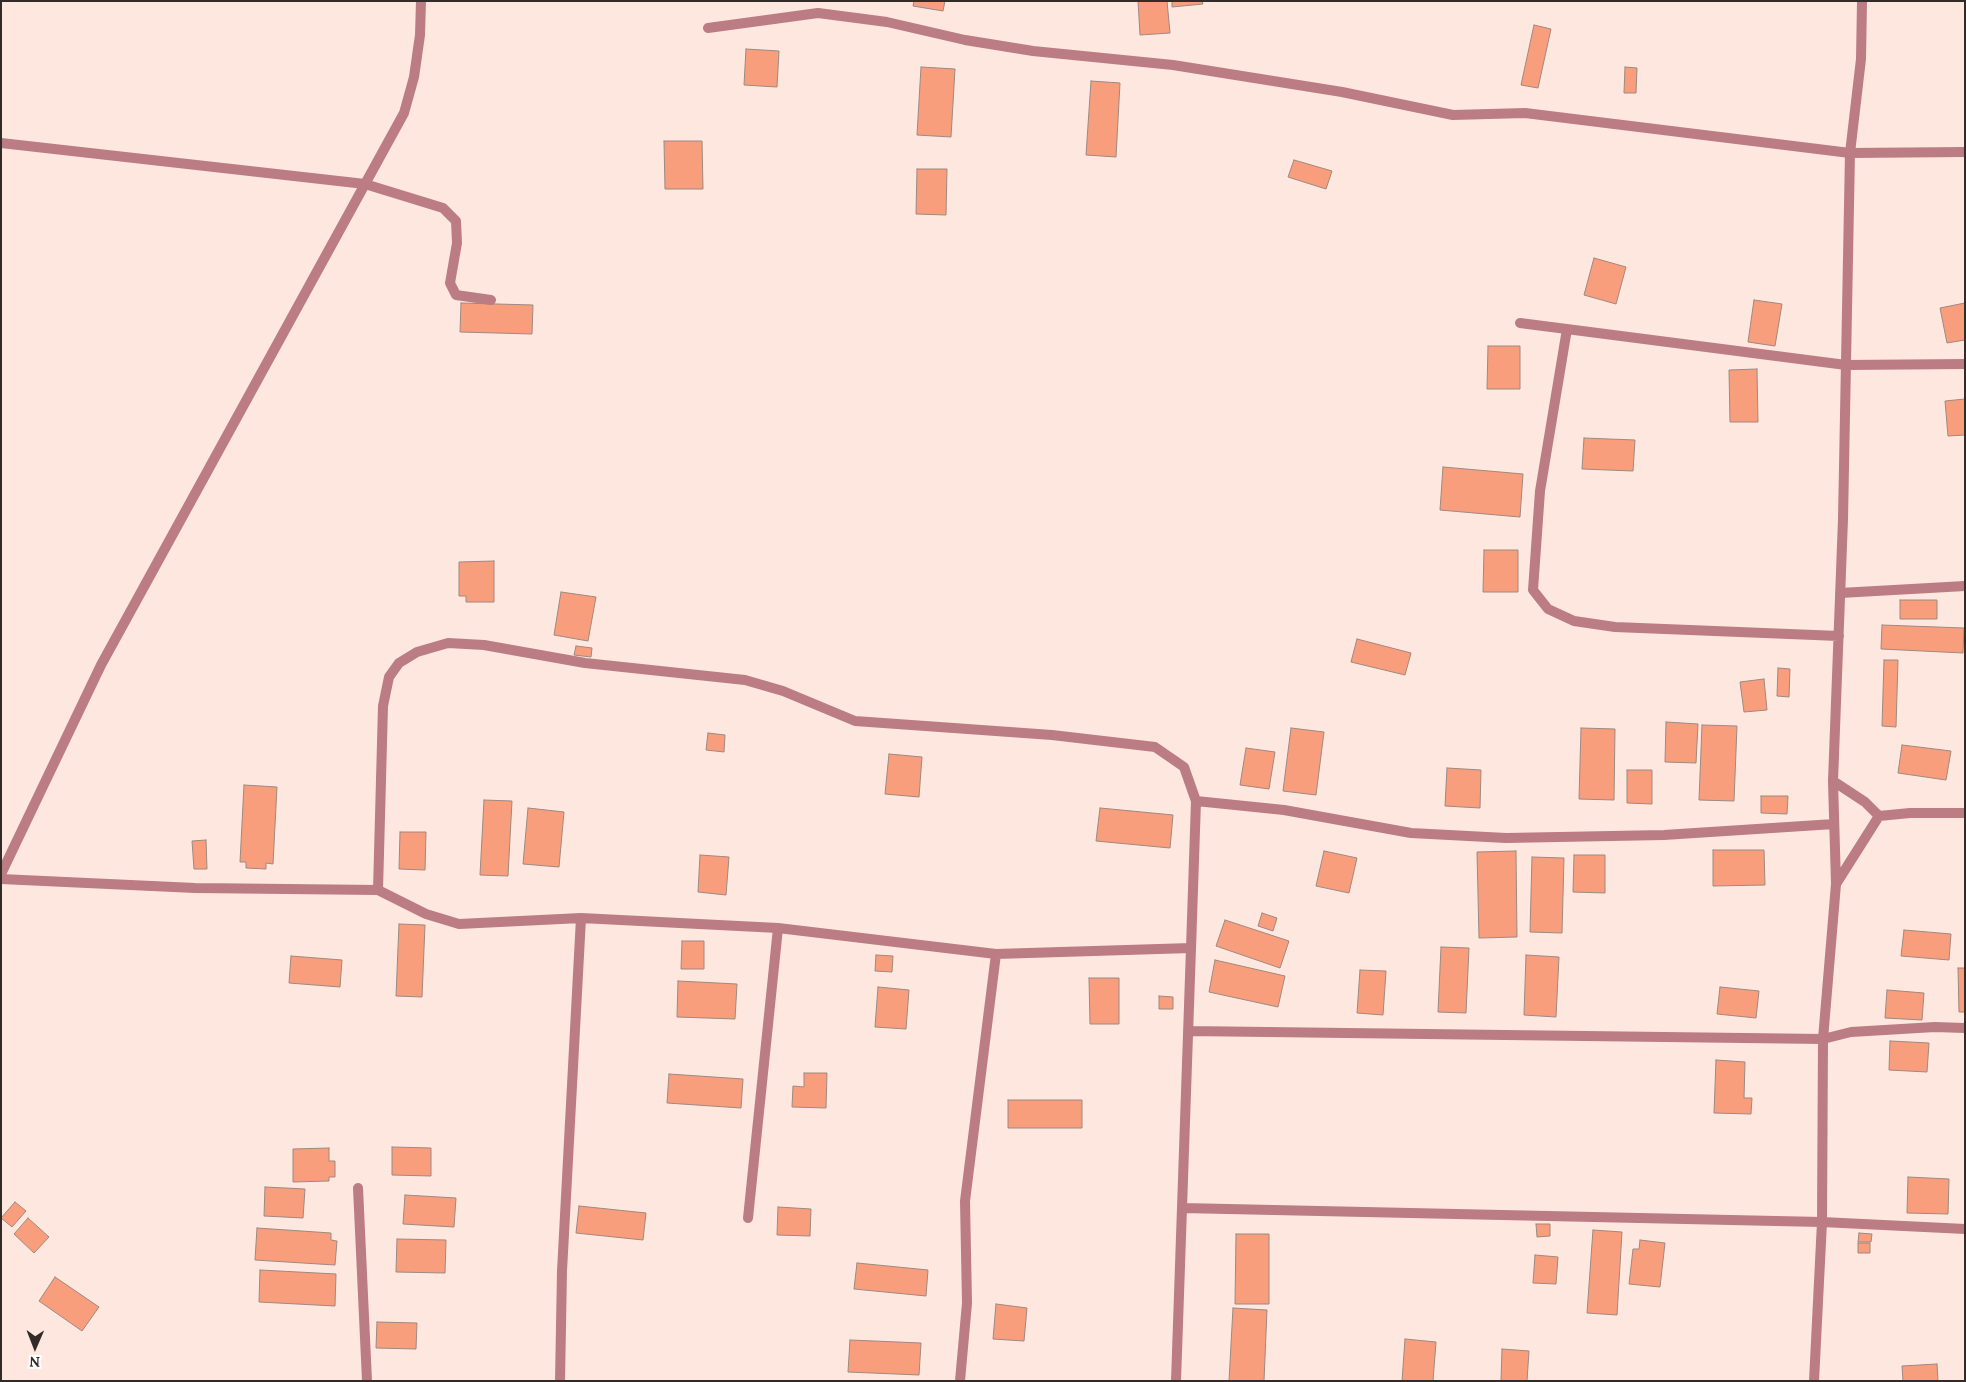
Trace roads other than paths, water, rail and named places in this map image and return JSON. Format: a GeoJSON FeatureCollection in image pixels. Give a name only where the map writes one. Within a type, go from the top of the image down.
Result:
{"type":"FeatureCollection","features":[{"type":"Feature","properties":{"kind":"street"},"geometry":{"type":"LineString","coordinates":[[1,874],[101,664],[404,113],[414,77],[420,36],[421,1]]}},
{"type":"Feature","properties":{"kind":"street"},"geometry":{"type":"LineString","coordinates":[[1814,1381],[1822,1222],[1823,1039],[1836,884],[1833,781],[1839,636],[1850,153],[1861,59],[1862,1]]}},
{"type":"Feature","properties":{"kind":"street"},"geometry":{"type":"LineString","coordinates":[[708,28],[818,13],[888,22],[965,40],[1033,51],[1173,65],[1342,92],[1453,115],[1525,114],[1850,153],[1965,152]]}},
{"type":"Feature","properties":{"kind":"street"},"geometry":{"type":"LineString","coordinates":[[1,144],[365,184],[443,208],[456,221],[457,243],[450,283],[456,295],[491,300]]}},
{"type":"Feature","properties":{"kind":"street"},"geometry":{"type":"LineString","coordinates":[[1520,322],[1846,365],[1965,364]]}},
{"type":"Feature","properties":{"kind":"street"},"geometry":{"type":"LineString","coordinates":[[1567,329],[1539,500],[1533,590],[1548,609],[1574,621],[1615,627],[1839,636]]}},
{"type":"Feature","properties":{"kind":"street"},"geometry":{"type":"LineString","coordinates":[[1840,593],[1965,586]]}},
{"type":"Feature","properties":{"kind":"street"},"geometry":{"type":"LineString","coordinates":[[378,890],[383,706],[389,677],[399,663],[417,652],[448,643],[484,644],[585,663],[745,680],[783,691],[855,721],[1052,736],[1155,747],[1184,767],[1196,801],[1176,1381]]}},
{"type":"Feature","properties":{"kind":"street"},"geometry":{"type":"LineString","coordinates":[[1833,781],[1865,802],[1879,816]]}},
{"type":"Feature","properties":{"kind":"street"},"geometry":{"type":"LineString","coordinates":[[1196,801],[1284,810],[1411,833],[1506,838],[1664,835],[1834,824]]}},
{"type":"Feature","properties":{"kind":"street"},"geometry":{"type":"LineString","coordinates":[[1879,816],[1910,813],[1965,813]]}},
{"type":"Feature","properties":{"kind":"street"},"geometry":{"type":"LineString","coordinates":[[1836,884],[1879,816]]}},
{"type":"Feature","properties":{"kind":"street"},"geometry":{"type":"LineString","coordinates":[[1,879],[196,888],[378,890],[426,914],[459,924],[581,918],[778,928],[996,954],[1192,948]]}},
{"type":"Feature","properties":{"kind":"street"},"geometry":{"type":"LineString","coordinates":[[560,1381],[562,1270],[581,918]]}},
{"type":"Feature","properties":{"kind":"street"},"geometry":{"type":"LineString","coordinates":[[748,1218],[778,928]]}},
{"type":"Feature","properties":{"kind":"street"},"geometry":{"type":"LineString","coordinates":[[960,1381],[967,1303],[965,1201],[996,954]]}},
{"type":"Feature","properties":{"kind":"street"},"geometry":{"type":"LineString","coordinates":[[1188,1031],[1823,1039],[1850,1032],[1935,1027],[1965,1028]]}},
{"type":"Feature","properties":{"kind":"street"},"geometry":{"type":"LineString","coordinates":[[358,1188],[367,1381]]}},
{"type":"Feature","properties":{"kind":"street"},"geometry":{"type":"LineString","coordinates":[[1182,1208],[1822,1222],[1965,1229]]}}]}
